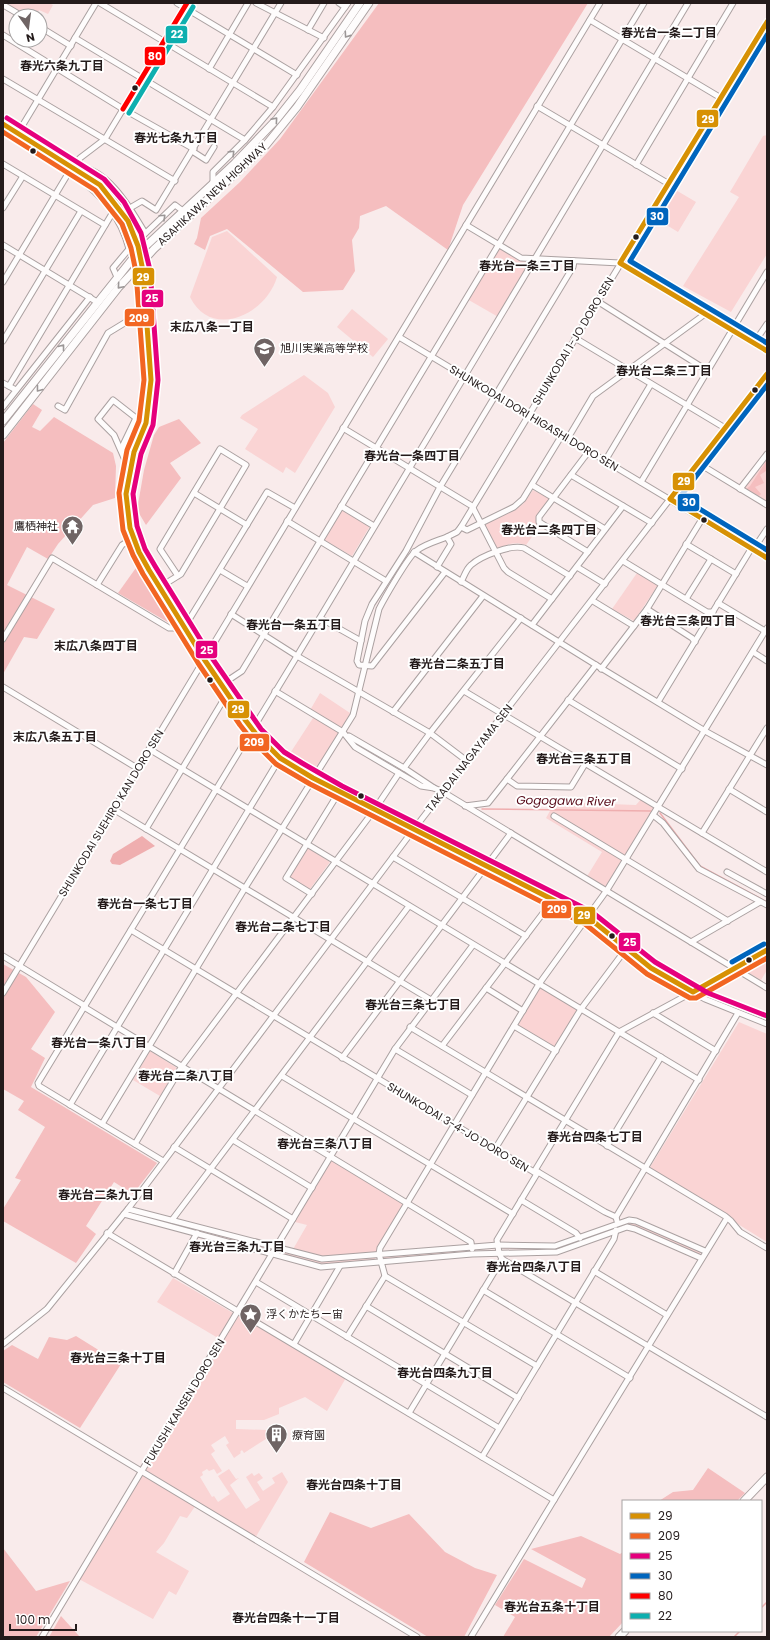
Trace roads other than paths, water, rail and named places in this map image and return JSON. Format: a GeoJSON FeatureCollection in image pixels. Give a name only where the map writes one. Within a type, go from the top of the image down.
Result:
{"type":"FeatureCollection","features":[{"type":"Feature","properties":{"kind":"highway","name":"ASAHIKAWA NEW HIGHWAY"},"geometry":{"type":"LineString","coordinates":[[3,422],[117,277],[144,247],[254,144],[291,102],[360,3]]}},
{"type":"Feature","properties":{"kind":"highway","name":"ASAHIKAWA NEW HIGHWAY"},"geometry":{"type":"LineString","coordinates":[[3,435],[118,288],[154,250],[266,144],[297,107],[369,3]]}},
{"type":"Feature","properties":{"kind":"highway"},"geometry":{"type":"LineString","coordinates":[[745,1500],[767,1477]]}},
{"type":"Feature","properties":{"kind":"street"},"geometry":{"type":"LineString","coordinates":[[18,133],[96,3]]}},
{"type":"Feature","properties":{"kind":"street"},"geometry":{"type":"LineString","coordinates":[[100,3],[273,107]]}},
{"type":"Feature","properties":{"kind":"street"},"geometry":{"type":"LineString","coordinates":[[177,3],[185,5],[253,50],[297,75]]}},
{"type":"Feature","properties":{"kind":"street"},"geometry":{"type":"LineString","coordinates":[[209,69],[248,3]]}},
{"type":"Feature","properties":{"kind":"street"},"geometry":{"type":"LineString","coordinates":[[256,3],[274,14],[324,38]]}},
{"type":"Feature","properties":{"kind":"street"},"geometry":{"type":"LineString","coordinates":[[130,208],[142,201],[156,210],[175,181],[281,3]]}},
{"type":"Feature","properties":{"kind":"street"},"geometry":{"type":"LineString","coordinates":[[308,30],[324,3]]}},
{"type":"Feature","properties":{"kind":"street"},"geometry":{"type":"LineString","coordinates":[[213,184],[213,172],[245,140],[273,107],[347,5],[339,3]]}},
{"type":"Feature","properties":{"kind":"street","name":"SHUNKODAI SUEHIRO KAN DORO SEN"},"geometry":{"type":"LineString","coordinates":[[3,993],[114,809],[137,768],[600,3]]}},
{"type":"Feature","properties":{"kind":"street"},"geometry":{"type":"LineString","coordinates":[[221,685],[242,671],[644,3]]}},
{"type":"Feature","properties":{"kind":"street"},"geometry":{"type":"LineString","coordinates":[[163,1161],[39,1086],[38,1083],[320,618],[688,3]]}},
{"type":"Feature","properties":{"kind":"street"},"geometry":{"type":"LineString","coordinates":[[636,165],[733,3]]}},
{"type":"Feature","properties":{"kind":"street"},"geometry":{"type":"LineString","coordinates":[[3,282],[72,167],[80,158],[105,139],[185,5]]}},
{"type":"Feature","properties":{"kind":"street"},"geometry":{"type":"LineString","coordinates":[[590,20],[721,98]]}},
{"type":"Feature","properties":{"kind":"street","name":"SHUNKODAI 1-JO DORO SEN"},"geometry":{"type":"LineString","coordinates":[[461,527],[472,506],[767,22]]}},
{"type":"Feature","properties":{"kind":"street"},"geometry":{"type":"LineString","coordinates":[[48,32],[71,46]]}},
{"type":"Feature","properties":{"kind":"street"},"geometry":{"type":"LineString","coordinates":[[3,35],[193,150],[206,160],[214,146]]}},
{"type":"Feature","properties":{"kind":"street"},"geometry":{"type":"LineString","coordinates":[[75,38],[212,118],[245,140]]}},
{"type":"Feature","properties":{"kind":"street"},"geometry":{"type":"LineString","coordinates":[[3,79],[175,181]]}},
{"type":"Feature","properties":{"kind":"street"},"geometry":{"type":"LineString","coordinates":[[538,106],[669,184]]}},
{"type":"Feature","properties":{"kind":"street"},"geometry":{"type":"LineString","coordinates":[[3,124],[100,186],[112,197],[128,221],[135,236],[143,271],[151,380],[150,403],[146,422],[131,462],[126,494],[128,518],[133,538],[139,552],[204,659],[252,729],[280,758],[313,778],[589,918],[651,968],[693,992],[738,1013],[767,1024]]}},
{"type":"Feature","properties":{"kind":"street"},"geometry":{"type":"LineString","coordinates":[[3,164],[105,225]]}},
{"type":"Feature","properties":{"kind":"street"},"geometry":{"type":"LineString","coordinates":[[72,167],[82,166],[94,171],[121,195],[145,233]]}},
{"type":"Feature","properties":{"kind":"street"},"geometry":{"type":"LineString","coordinates":[[72,167],[75,176],[85,183],[113,212],[124,230],[129,249]]}},
{"type":"Feature","properties":{"kind":"street"},"geometry":{"type":"LineString","coordinates":[[3,208],[23,176]]}},
{"type":"Feature","properties":{"kind":"street"},"geometry":{"type":"LineString","coordinates":[[117,277],[113,268],[145,233],[175,205],[183,211]]}},
{"type":"Feature","properties":{"kind":"street"},"geometry":{"type":"LineString","coordinates":[[3,341],[81,211]]}},
{"type":"Feature","properties":{"kind":"street"},"geometry":{"type":"LineString","coordinates":[[9,386],[113,212]]}},
{"type":"Feature","properties":{"kind":"street"},"geometry":{"type":"LineString","coordinates":[[466,225],[521,258],[534,260],[620,263],[767,351]]}},
{"type":"Feature","properties":{"kind":"street"},"geometry":{"type":"LineString","coordinates":[[3,245],[97,302]]}},
{"type":"Feature","properties":{"kind":"street"},"geometry":{"type":"LineString","coordinates":[[445,572],[372,666],[359,665],[357,661],[361,641],[370,610],[386,581],[406,551],[440,487],[573,267],[574,261]]}},
{"type":"Feature","properties":{"kind":"street"},"geometry":{"type":"LineString","coordinates":[[641,482],[767,272]]}},
{"type":"Feature","properties":{"kind":"street"},"geometry":{"type":"LineString","coordinates":[[3,408],[90,298]]}},
{"type":"Feature","properties":{"kind":"street"},"geometry":{"type":"LineString","coordinates":[[597,301],[708,371]]}},
{"type":"Feature","properties":{"kind":"street"},"geometry":{"type":"LineString","coordinates":[[58,406],[65,410],[108,333],[132,319],[146,308]]}},
{"type":"Feature","properties":{"kind":"street"},"geometry":{"type":"LineString","coordinates":[[568,438],[593,396],[705,314]]}},
{"type":"Feature","properties":{"kind":"street"},"geometry":{"type":"LineString","coordinates":[[754,343],[767,324]]}},
{"type":"Feature","properties":{"kind":"street","name":"SHUNKODAI DORI HIGASHI DORO SEN"},"geometry":{"type":"LineString","coordinates":[[399,337],[767,558]]}},
{"type":"Feature","properties":{"kind":"street"},"geometry":{"type":"LineString","coordinates":[[575,338],[724,428]]}},
{"type":"Feature","properties":{"kind":"street","name":"TAKADAI NAGAYAMA SEN"},"geometry":{"type":"LineString","coordinates":[[3,1344],[47,1309],[128,1209],[443,792],[593,601],[724,428],[767,374]]}},
{"type":"Feature","properties":{"kind":"street"},"geometry":{"type":"LineString","coordinates":[[3,383],[16,390]]}},
{"type":"Feature","properties":{"kind":"street"},"geometry":{"type":"LineString","coordinates":[[605,461],[651,384]]}},
{"type":"Feature","properties":{"kind":"street"},"geometry":{"type":"LineString","coordinates":[[131,462],[125,460],[122,449],[114,435],[98,419],[113,400],[136,418],[146,422]]}},
{"type":"Feature","properties":{"kind":"street"},"geometry":{"type":"LineString","coordinates":[[122,449],[136,418]]}},
{"type":"Feature","properties":{"kind":"street"},"geometry":{"type":"LineString","coordinates":[[343,428],[472,506],[508,572],[552,599]]}},
{"type":"Feature","properties":{"kind":"street"},"geometry":{"type":"LineString","coordinates":[[102,1124],[244,888],[353,715],[379,609],[414,552],[426,545],[457,532],[461,527],[466,530],[481,523],[514,507],[523,500],[562,435]]}},
{"type":"Feature","properties":{"kind":"street"},"geometry":{"type":"LineString","coordinates":[[160,587],[178,576],[181,574],[246,465],[220,449],[160,549],[178,576]]}},
{"type":"Feature","properties":{"kind":"street"},"geometry":{"type":"LineString","coordinates":[[588,552],[539,522],[539,517],[589,451]]}},
{"type":"Feature","properties":{"kind":"street"},"geometry":{"type":"LineString","coordinates":[[740,489],[767,454]]}},
{"type":"Feature","properties":{"kind":"street"},"geometry":{"type":"LineString","coordinates":[[698,463],[767,505]]}},
{"type":"Feature","properties":{"kind":"street"},"geometry":{"type":"LineString","coordinates":[[571,475],[652,523]]}},
{"type":"Feature","properties":{"kind":"street"},"geometry":{"type":"LineString","coordinates":[[532,485],[605,529]]}},
{"type":"Feature","properties":{"kind":"street"},"geometry":{"type":"LineString","coordinates":[[3,639],[52,558],[169,628],[183,626],[220,570],[267,492],[295,508]]}},
{"type":"Feature","properties":{"kind":"street"},"geometry":{"type":"LineString","coordinates":[[194,493],[247,525]]}},
{"type":"Feature","properties":{"kind":"street"},"geometry":{"type":"LineString","coordinates":[[341,506],[374,526]]}},
{"type":"Feature","properties":{"kind":"street"},"geometry":{"type":"LineString","coordinates":[[532,625],[623,506]]}},
{"type":"Feature","properties":{"kind":"street"},"geometry":{"type":"LineString","coordinates":[[601,668],[647,609],[702,519]]}},
{"type":"Feature","properties":{"kind":"street"},"geometry":{"type":"LineString","coordinates":[[287,521],[386,581]]}},
{"type":"Feature","properties":{"kind":"street"},"geometry":{"type":"LineString","coordinates":[[658,702],[736,574],[767,529]]}},
{"type":"Feature","properties":{"kind":"street"},"geometry":{"type":"LineString","coordinates":[[437,567],[451,544],[447,536]]}},
{"type":"Feature","properties":{"kind":"street"},"geometry":{"type":"LineString","coordinates":[[98,585],[122,545],[133,538]]}},
{"type":"Feature","properties":{"kind":"street"},"geometry":{"type":"LineString","coordinates":[[686,544],[736,574]]}},
{"type":"Feature","properties":{"kind":"street"},"geometry":{"type":"LineString","coordinates":[[461,582],[470,565],[496,552],[509,547],[517,546],[524,548],[570,576]]}},
{"type":"Feature","properties":{"kind":"street"},"geometry":{"type":"LineString","coordinates":[[414,552],[483,596],[705,731],[749,757],[767,765]]}},
{"type":"Feature","properties":{"kind":"street"},"geometry":{"type":"LineString","coordinates":[[686,599],[711,559]]}},
{"type":"Feature","properties":{"kind":"street"},"geometry":{"type":"LineString","coordinates":[[623,561],[707,612],[713,612]]}},
{"type":"Feature","properties":{"kind":"street"},"geometry":{"type":"LineString","coordinates":[[577,567],[605,584]]}},
{"type":"Feature","properties":{"kind":"street"},"geometry":{"type":"LineString","coordinates":[[220,570],[248,586]]}},
{"type":"Feature","properties":{"kind":"street"},"geometry":{"type":"LineString","coordinates":[[392,712],[483,596]]}},
{"type":"Feature","properties":{"kind":"street"},"geometry":{"type":"LineString","coordinates":[[593,601],[634,626]]}},
{"type":"Feature","properties":{"kind":"street"},"geometry":{"type":"LineString","coordinates":[[537,1366],[385,1276],[380,1262],[380,1248],[539,984],[589,918],[607,890],[766,629],[718,603]]}},
{"type":"Feature","properties":{"kind":"street"},"geometry":{"type":"LineString","coordinates":[[647,609],[692,638],[695,642]]}},
{"type":"Feature","properties":{"kind":"street"},"geometry":{"type":"LineString","coordinates":[[231,614],[297,656],[430,733],[467,761]]}},
{"type":"Feature","properties":{"kind":"street"},"geometry":{"type":"LineString","coordinates":[[320,618],[361,641]]}},
{"type":"Feature","properties":{"kind":"street"},"geometry":{"type":"LineString","coordinates":[[404,768],[521,618]]}},
{"type":"Feature","properties":{"kind":"street"},"geometry":{"type":"LineString","coordinates":[[753,652],[767,661]]}},
{"type":"Feature","properties":{"kind":"street"},"geometry":{"type":"LineString","coordinates":[[465,806],[488,803],[596,665]]}},
{"type":"Feature","properties":{"kind":"street"},"geometry":{"type":"LineString","coordinates":[[3,687],[137,768]]}},
{"type":"Feature","properties":{"kind":"street"},"geometry":{"type":"LineString","coordinates":[[275,691],[348,736],[404,768],[434,788],[607,890],[767,988]]}},
{"type":"Feature","properties":{"kind":"street"},"geometry":{"type":"LineString","coordinates":[[464,691],[767,872]]}},
{"type":"Feature","properties":{"kind":"street"},"geometry":{"type":"LineString","coordinates":[[146,829],[227,694]]}},
{"type":"Feature","properties":{"kind":"street"},"geometry":{"type":"LineString","coordinates":[[568,700],[682,769]]}},
{"type":"Feature","properties":{"kind":"street"},"geometry":{"type":"LineString","coordinates":[[702,833],[767,728]]}},
{"type":"Feature","properties":{"kind":"street"},"geometry":{"type":"LineString","coordinates":[[348,736],[355,747],[421,786],[434,788]]}},
{"type":"Feature","properties":{"kind":"street"},"geometry":{"type":"LineString","coordinates":[[149,749],[699,1080]]}},
{"type":"Feature","properties":{"kind":"street"},"geometry":{"type":"LineString","coordinates":[[70,1105],[280,758]]}},
{"type":"Feature","properties":{"kind":"street"},"geometry":{"type":"LineString","coordinates":[[507,779],[517,786],[571,787],[585,764]]}},
{"type":"Feature","properties":{"kind":"street"},"geometry":{"type":"LineString","coordinates":[[136,1144],[182,1066],[376,809],[399,773]]}},
{"type":"Feature","properties":{"kind":"street"},"geometry":{"type":"LineString","coordinates":[[729,789],[767,812]]}},
{"type":"Feature","properties":{"kind":"street"},"geometry":{"type":"LineString","coordinates":[[312,894],[286,878],[339,792]]}},
{"type":"Feature","properties":{"kind":"street"},"geometry":{"type":"LineString","coordinates":[[114,809],[431,1000]]}},
{"type":"Feature","properties":{"kind":"street"},"geometry":{"type":"LineString","coordinates":[[653,815],[663,823],[699,869],[767,905]]}},
{"type":"Feature","properties":{"kind":"street"},"geometry":{"type":"LineString","coordinates":[[554,816],[728,920]]}},
{"type":"Feature","properties":{"kind":"street"},"geometry":{"type":"LineString","coordinates":[[342,1058],[511,833]]}},
{"type":"Feature","properties":{"kind":"street"},"geometry":{"type":"LineString","coordinates":[[394,857],[526,936]]}},
{"type":"Feature","properties":{"kind":"street"},"geometry":{"type":"LineString","coordinates":[[726,872],[767,894]]}},
{"type":"Feature","properties":{"kind":"street"},"geometry":{"type":"LineString","coordinates":[[442,1046],[553,900]]}},
{"type":"Feature","properties":{"kind":"street"},"geometry":{"type":"LineString","coordinates":[[691,942],[760,902]]}},
{"type":"Feature","properties":{"kind":"street"},"geometry":{"type":"LineString","coordinates":[[172,1220],[256,1111],[409,906]]}},
{"type":"Feature","properties":{"kind":"street","name":"SHUNKODAI 3-4-JO DORO SEN"},"geometry":{"type":"LineString","coordinates":[[131,930],[311,1037],[342,1058],[536,1172],[565,1120],[619,1032],[767,950]]}},
{"type":"Feature","properties":{"kind":"street","name":"FUKUSHI KANSEN DORO SEN"},"geometry":{"type":"LineString","coordinates":[[417,1637],[142,1472],[395,1049],[410,1027],[473,945]]}},
{"type":"Feature","properties":{"kind":"street"},"geometry":{"type":"LineString","coordinates":[[495,1149],[528,1098],[581,1009],[626,949]]}},
{"type":"Feature","properties":{"kind":"street"},"geometry":{"type":"LineString","coordinates":[[759,955],[767,960]]}},
{"type":"Feature","properties":{"kind":"street"},"geometry":{"type":"LineString","coordinates":[[3,956],[149,1047],[408,1202],[471,1242],[472,1254]]}},
{"type":"Feature","properties":{"kind":"street"},"geometry":{"type":"LineString","coordinates":[[486,988],[523,1011]]}},
{"type":"Feature","properties":{"kind":"street"},"geometry":{"type":"LineString","coordinates":[[653,1013],[716,1051]]}},
{"type":"Feature","properties":{"kind":"street"},"geometry":{"type":"LineString","coordinates":[[482,1457],[614,1239],[617,1224],[616,1217],[738,1013]]}},
{"type":"Feature","properties":{"kind":"street"},"geometry":{"type":"LineString","coordinates":[[514,1026],[556,1051]]}},
{"type":"Feature","properties":{"kind":"street"},"geometry":{"type":"LineString","coordinates":[[410,1027],[727,1218],[740,1232],[767,1248]]}},
{"type":"Feature","properties":{"kind":"street"},"geometry":{"type":"LineString","coordinates":[[395,1049],[472,1095]]}},
{"type":"Feature","properties":{"kind":"street"},"geometry":{"type":"LineString","coordinates":[[607,1146],[660,1057]]}},
{"type":"Feature","properties":{"kind":"street"},"geometry":{"type":"LineString","coordinates":[[282,1076],[513,1214]]}},
{"type":"Feature","properties":{"kind":"street"},"geometry":{"type":"LineString","coordinates":[[233,1140],[312,1188]]}},
{"type":"Feature","properties":{"kind":"street"},"geometry":{"type":"LineString","coordinates":[[174,1147],[293,1218]]}},
{"type":"Feature","properties":{"kind":"street"},"geometry":{"type":"LineString","coordinates":[[616,1217],[536,1172],[498,1240],[499,1253],[502,1259],[767,1417]]}},
{"type":"Feature","properties":{"kind":"street"},"geometry":{"type":"LineString","coordinates":[[521,1200],[576,1233],[580,1238]]}},
{"type":"Feature","properties":{"kind":"street"},"geometry":{"type":"LineString","coordinates":[[128,1209],[322,1259],[498,1245],[555,1246],[629,1220],[636,1221],[705,1251]]}},
{"type":"Feature","properties":{"kind":"street"},"geometry":{"type":"LineString","coordinates":[[124,1214],[322,1267],[472,1254],[564,1251],[627,1227],[635,1229],[701,1258]]}},
{"type":"Feature","properties":{"kind":"street"},"geometry":{"type":"LineString","coordinates":[[472,1637],[554,1500],[630,1378],[705,1251],[727,1218]]}},
{"type":"Feature","properties":{"kind":"street"},"geometry":{"type":"LineString","coordinates":[[174,1274],[197,1233]]}},
{"type":"Feature","properties":{"kind":"street"},"geometry":{"type":"LineString","coordinates":[[107,1234],[238,1310],[554,1500]]}},
{"type":"Feature","properties":{"kind":"street"},"geometry":{"type":"LineString","coordinates":[[409,1413],[502,1259]]}},
{"type":"Feature","properties":{"kind":"street"},"geometry":{"type":"LineString","coordinates":[[294,1344],[340,1266]]}},
{"type":"Feature","properties":{"kind":"street"},"geometry":{"type":"LineString","coordinates":[[594,1272],[668,1315]]}},
{"type":"Feature","properties":{"kind":"street"},"geometry":{"type":"LineString","coordinates":[[348,1337],[385,1276]]}},
{"type":"Feature","properties":{"kind":"street"},"geometry":{"type":"LineString","coordinates":[[256,1282],[499,1428]]}},
{"type":"Feature","properties":{"kind":"street"},"geometry":{"type":"LineString","coordinates":[[483,1290],[630,1378]]}},
{"type":"Feature","properties":{"kind":"street"},"geometry":{"type":"LineString","coordinates":[[366,1306],[518,1398]]}},
{"type":"Feature","properties":{"kind":"street"},"geometry":{"type":"LineString","coordinates":[[3,1388],[142,1472],[42,1637]]}},
{"type":"Feature","properties":{"kind":"waterway","name":"Gogogawa River"},"geometry":{"type":"LineString","coordinates":[[482,809],[651,811]]}},
{"type":"Feature","properties":{"kind":"waterway","name":"Gogogawa River"},"geometry":{"type":"LineString","coordinates":[[660,813],[700,866],[767,902]]}},
{"type":"Feature","properties":{"kind":"waterway"},"geometry":{"type":"LineString","coordinates":[[762,1607],[767,1602]]}},
{"type":"Feature","properties":{"kind":"waterway"},"geometry":{"type":"LineString","coordinates":[[734,1637],[739,1632]]}},
{"type":"Feature","properties":{"kind":"place","name":"旭川実業高等学校"},"geometry":{"type":"Point","coordinates":[265,368]}},
{"type":"Feature","properties":{"kind":"place","name":"鷹栖神社"},"geometry":{"type":"Point","coordinates":[73,546]}},
{"type":"Feature","properties":{"kind":"place","name":"浮くかたちー宙"},"geometry":{"type":"Point","coordinates":[250,1334]}},
{"type":"Feature","properties":{"kind":"place","name":"療育園"},"geometry":{"type":"Point","coordinates":[277,1454]}},
{"type":"Feature","properties":{"kind":"district","name":"春光台一条二丁目"},"geometry":{"type":"Point","coordinates":[669,33]}},
{"type":"Feature","properties":{"kind":"district","name":"春光六条九丁目"},"geometry":{"type":"Point","coordinates":[62,66]}},
{"type":"Feature","properties":{"kind":"district","name":"春光七条九丁目"},"geometry":{"type":"Point","coordinates":[176,138]}},
{"type":"Feature","properties":{"kind":"district","name":"春光台一条三丁目"},"geometry":{"type":"Point","coordinates":[527,266]}},
{"type":"Feature","properties":{"kind":"district","name":"末広八条一丁目"},"geometry":{"type":"Point","coordinates":[212,327]}},
{"type":"Feature","properties":{"kind":"district","name":"春光台二条三丁目"},"geometry":{"type":"Point","coordinates":[664,371]}},
{"type":"Feature","properties":{"kind":"district","name":"春光台一条四丁目"},"geometry":{"type":"Point","coordinates":[412,456]}},
{"type":"Feature","properties":{"kind":"district","name":"春光台二条四丁目"},"geometry":{"type":"Point","coordinates":[549,530]}},
{"type":"Feature","properties":{"kind":"district","name":"春光台三条四丁目"},"geometry":{"type":"Point","coordinates":[688,621]}},
{"type":"Feature","properties":{"kind":"district","name":"春光台一条五丁目"},"geometry":{"type":"Point","coordinates":[294,625]}},
{"type":"Feature","properties":{"kind":"district","name":"末広八条四丁目"},"geometry":{"type":"Point","coordinates":[96,646]}},
{"type":"Feature","properties":{"kind":"district","name":"春光台二条五丁目"},"geometry":{"type":"Point","coordinates":[457,664]}},
{"type":"Feature","properties":{"kind":"district","name":"末広八条五丁目"},"geometry":{"type":"Point","coordinates":[55,737]}},
{"type":"Feature","properties":{"kind":"district","name":"春光台三条五丁目"},"geometry":{"type":"Point","coordinates":[584,759]}},
{"type":"Feature","properties":{"kind":"district","name":"春光台一条七丁目"},"geometry":{"type":"Point","coordinates":[145,904]}},
{"type":"Feature","properties":{"kind":"district","name":"春光台二条七丁目"},"geometry":{"type":"Point","coordinates":[283,927]}},
{"type":"Feature","properties":{"kind":"district","name":"春光台三条七丁目"},"geometry":{"type":"Point","coordinates":[413,1005]}},
{"type":"Feature","properties":{"kind":"district","name":"春光台一条八丁目"},"geometry":{"type":"Point","coordinates":[99,1043]}},
{"type":"Feature","properties":{"kind":"district","name":"春光台二条八丁目"},"geometry":{"type":"Point","coordinates":[186,1076]}},
{"type":"Feature","properties":{"kind":"district","name":"春光台四条七丁目"},"geometry":{"type":"Point","coordinates":[595,1137]}},
{"type":"Feature","properties":{"kind":"district","name":"春光台三条八丁目"},"geometry":{"type":"Point","coordinates":[325,1144]}},
{"type":"Feature","properties":{"kind":"district","name":"春光台二条九丁目"},"geometry":{"type":"Point","coordinates":[106,1195]}},
{"type":"Feature","properties":{"kind":"district","name":"春光台三条九丁目"},"geometry":{"type":"Point","coordinates":[237,1247]}},
{"type":"Feature","properties":{"kind":"district","name":"春光台四条八丁目"},"geometry":{"type":"Point","coordinates":[534,1267]}},
{"type":"Feature","properties":{"kind":"district","name":"春光台三条十丁目"},"geometry":{"type":"Point","coordinates":[118,1358]}},
{"type":"Feature","properties":{"kind":"district","name":"春光台四条九丁目"},"geometry":{"type":"Point","coordinates":[445,1373]}},
{"type":"Feature","properties":{"kind":"district","name":"春光台四条十丁目"},"geometry":{"type":"Point","coordinates":[354,1485]}},
{"type":"Feature","properties":{"kind":"district","name":"春光台五条十丁目"},"geometry":{"type":"Point","coordinates":[552,1607]}},
{"type":"Feature","properties":{"kind":"district","name":"春光台四条十一丁目"},"geometry":{"type":"Point","coordinates":[286,1618]}}]}
